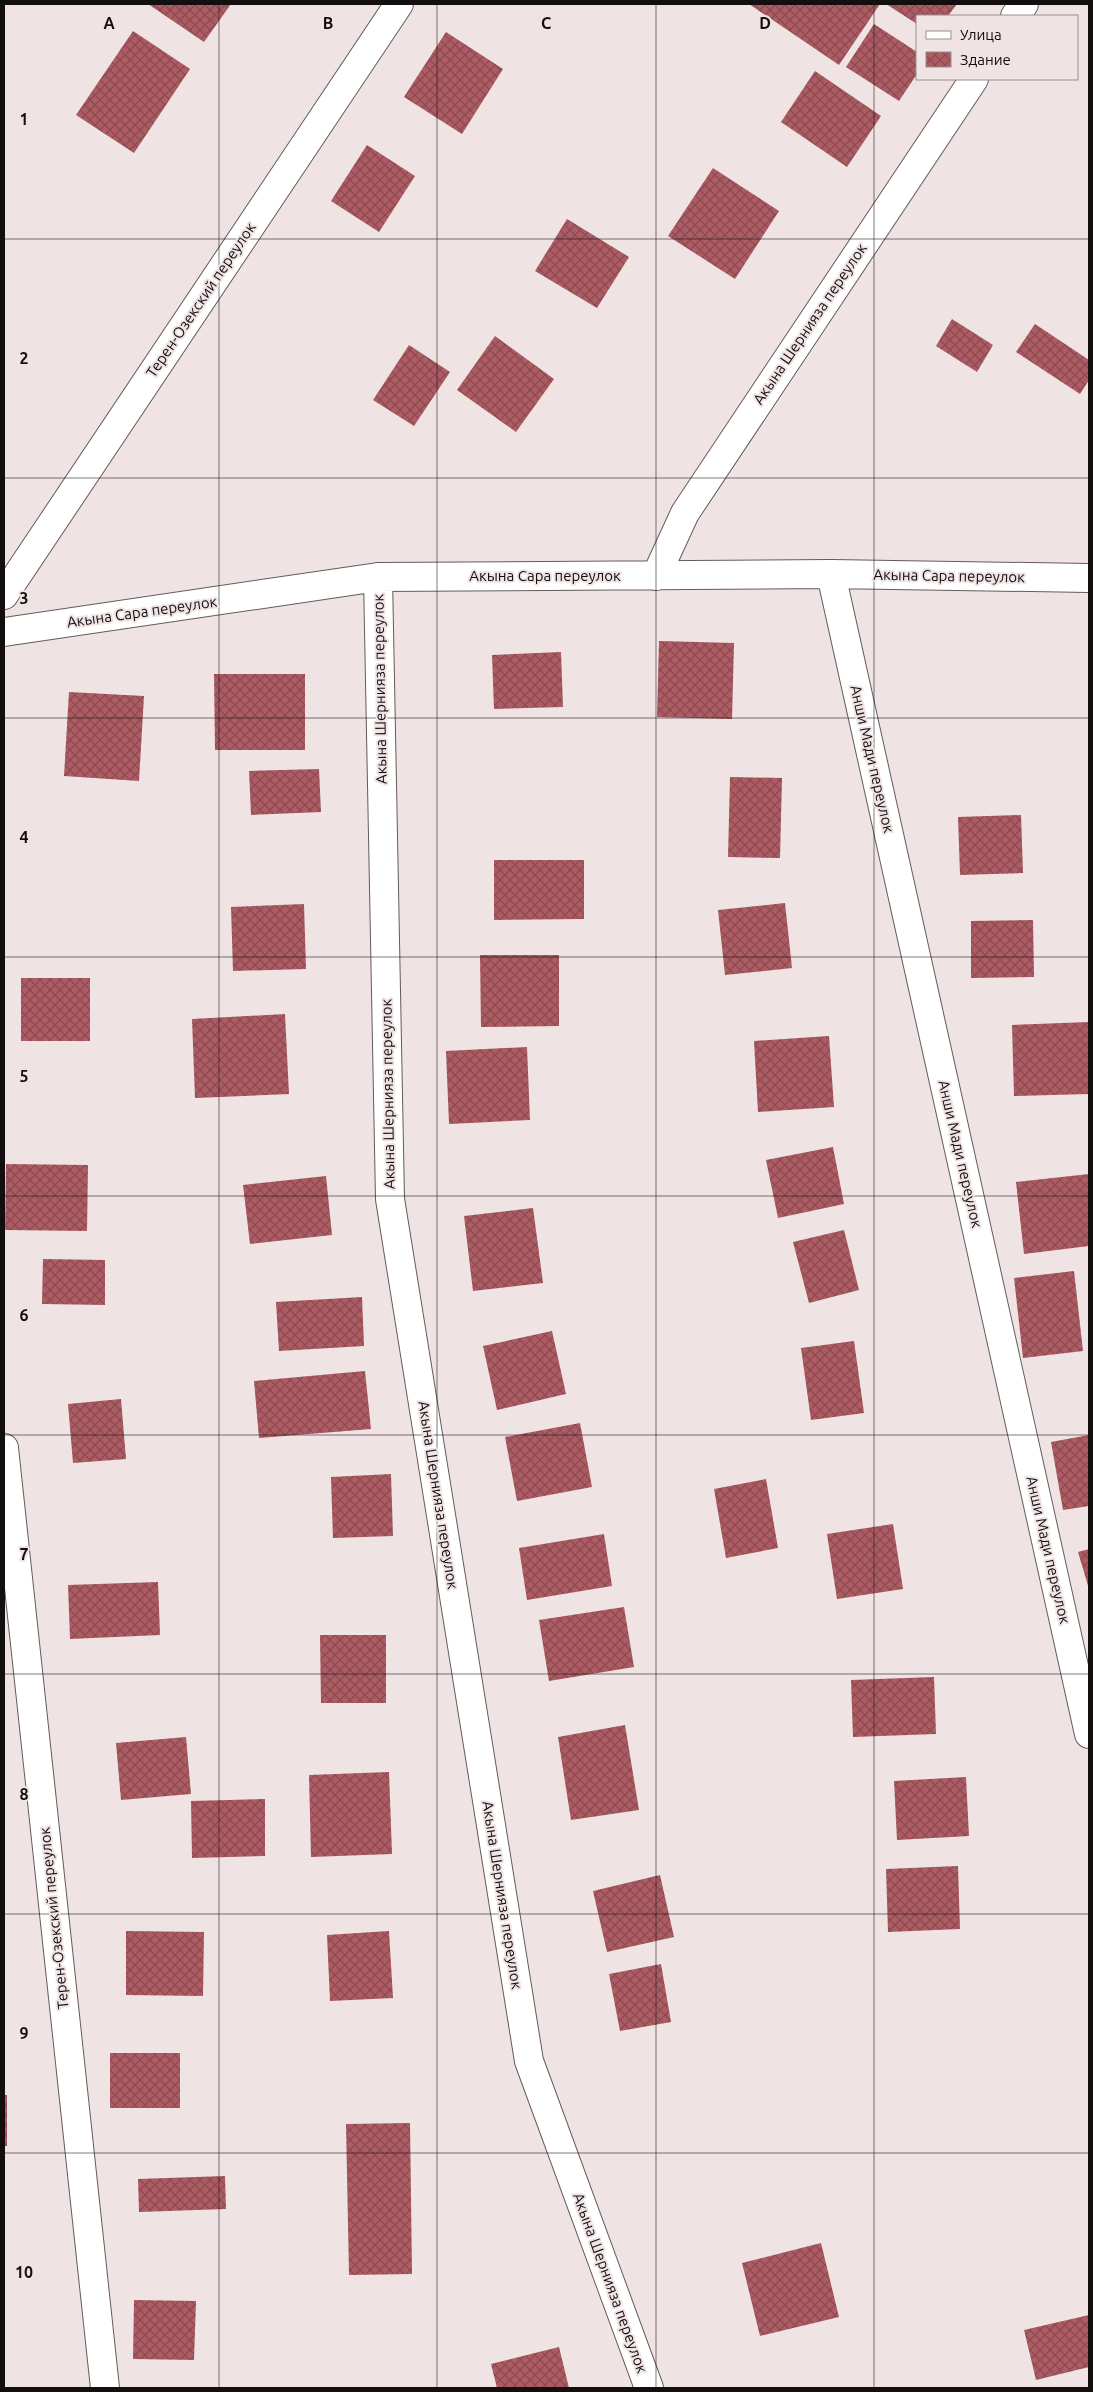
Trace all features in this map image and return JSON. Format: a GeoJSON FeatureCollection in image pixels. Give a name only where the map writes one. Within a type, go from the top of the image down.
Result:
{"type":"FeatureCollection","features":[{"type":"Feature","properties":{"kind":"street","name":"Терен-Озекский переулок"},"geometry":{"type":"LineString","coordinates":[[4,596],[399,4]]}},
{"type":"Feature","properties":{"kind":"street"},"geometry":{"type":"LineString","coordinates":[[1016,15],[1024,4]]}},
{"type":"Feature","properties":{"kind":"street","name":"Акына Шернияза переулок"},"geometry":{"type":"LineString","coordinates":[[656,576],[685,512],[973,80]]}},
{"type":"Feature","properties":{"kind":"street","name":"Акына Сара переулок"},"geometry":{"type":"LineString","coordinates":[[4,632],[378,577],[831,574],[1089,578]]}},
{"type":"Feature","properties":{"kind":"street","name":"Анши Мади переулок"},"geometry":{"type":"LineString","coordinates":[[831,574],[1089,1734]]}},
{"type":"Feature","properties":{"kind":"street","name":"Акына Шернияза переулок"},"geometry":{"type":"LineString","coordinates":[[378,577],[390,1199],[529,2061],[649,2388]]}},
{"type":"Feature","properties":{"kind":"street","name":"Терен-Озекский переулок"},"geometry":{"type":"LineString","coordinates":[[4,1448],[105,2388]]}},
{"type":"Feature","properties":{"kind":"building"},"geometry":{"type":"Polygon","coordinates":[[[148,4],[231,4],[204,42],[148,4]]]}},
{"type":"Feature","properties":{"kind":"building"},"geometry":{"type":"Polygon","coordinates":[[[749,4],[880,4],[839,65],[749,4]]]}},
{"type":"Feature","properties":{"kind":"building"},"geometry":{"type":"Polygon","coordinates":[[[886,4],[957,4],[949,15],[916,15],[916,23],[886,4]]]}},
{"type":"Feature","properties":{"kind":"building"},"geometry":{"type":"Polygon","coordinates":[[[874,24],[916,51],[916,76],[899,101],[846,67],[874,24]]]}},
{"type":"Feature","properties":{"kind":"building"},"geometry":{"type":"Polygon","coordinates":[[[133,31],[190,69],[134,153],[76,115],[133,31]]]}},
{"type":"Feature","properties":{"kind":"building"},"geometry":{"type":"Polygon","coordinates":[[[446,32],[503,69],[462,134],[404,97],[446,32]]]}},
{"type":"Feature","properties":{"kind":"building"},"geometry":{"type":"Polygon","coordinates":[[[815,71],[881,116],[847,167],[781,122],[815,71]]]}},
{"type":"Feature","properties":{"kind":"building"},"geometry":{"type":"Polygon","coordinates":[[[367,145],[415,176],[379,232],[331,201],[367,145]]]}},
{"type":"Feature","properties":{"kind":"building"},"geometry":{"type":"Polygon","coordinates":[[[713,168],[779,211],[735,279],[668,236],[713,168]]]}},
{"type":"Feature","properties":{"kind":"building"},"geometry":{"type":"Polygon","coordinates":[[[567,219],[629,257],[597,308],[535,271],[567,219]]]}},
{"type":"Feature","properties":{"kind":"building"},"geometry":{"type":"Polygon","coordinates":[[[952,319],[993,345],[977,372],[936,346],[952,319]]]}},
{"type":"Feature","properties":{"kind":"building"},"geometry":{"type":"Polygon","coordinates":[[[1035,324],[1089,360],[1089,380],[1080,394],[1016,352],[1035,324]]]}},
{"type":"Feature","properties":{"kind":"building"},"geometry":{"type":"Polygon","coordinates":[[[495,336],[554,379],[516,432],[457,390],[495,336]]]}},
{"type":"Feature","properties":{"kind":"building"},"geometry":{"type":"Polygon","coordinates":[[[409,345],[450,372],[414,426],[373,400],[409,345]]]}},
{"type":"Feature","properties":{"kind":"building"},"geometry":{"type":"Polygon","coordinates":[[[659,641],[734,643],[732,719],[657,717],[659,641]]]}},
{"type":"Feature","properties":{"kind":"building"},"geometry":{"type":"Polygon","coordinates":[[[561,652],[563,707],[494,709],[492,655],[561,652]]]}},
{"type":"Feature","properties":{"kind":"building"},"geometry":{"type":"Polygon","coordinates":[[[214,674],[305,674],[305,750],[215,750],[214,674]]]}},
{"type":"Feature","properties":{"kind":"building"},"geometry":{"type":"Polygon","coordinates":[[[69,692],[144,696],[139,781],[64,776],[69,692]]]}},
{"type":"Feature","properties":{"kind":"building"},"geometry":{"type":"Polygon","coordinates":[[[319,769],[321,812],[251,815],[249,771],[319,769]]]}},
{"type":"Feature","properties":{"kind":"building"},"geometry":{"type":"Polygon","coordinates":[[[730,777],[782,778],[780,858],[728,857],[730,777]]]}},
{"type":"Feature","properties":{"kind":"building"},"geometry":{"type":"Polygon","coordinates":[[[1021,815],[1023,873],[960,875],[958,817],[1021,815]]]}},
{"type":"Feature","properties":{"kind":"building"},"geometry":{"type":"Polygon","coordinates":[[[494,860],[584,860],[584,919],[494,920],[494,860]]]}},
{"type":"Feature","properties":{"kind":"building"},"geometry":{"type":"Polygon","coordinates":[[[785,903],[792,968],[725,975],[718,910],[785,903]]]}},
{"type":"Feature","properties":{"kind":"building"},"geometry":{"type":"Polygon","coordinates":[[[304,904],[306,969],[233,971],[231,907],[304,904]]]}},
{"type":"Feature","properties":{"kind":"building"},"geometry":{"type":"Polygon","coordinates":[[[1033,920],[1034,977],[971,978],[971,921],[1033,920]]]}},
{"type":"Feature","properties":{"kind":"building"},"geometry":{"type":"Polygon","coordinates":[[[480,955],[559,955],[559,1026],[481,1027],[480,955]]]}},
{"type":"Feature","properties":{"kind":"building"},"geometry":{"type":"Polygon","coordinates":[[[21,978],[90,978],[90,1041],[21,1041],[21,978]]]}},
{"type":"Feature","properties":{"kind":"building"},"geometry":{"type":"Polygon","coordinates":[[[285,1014],[289,1094],[195,1098],[192,1019],[285,1014]]]}},
{"type":"Feature","properties":{"kind":"building"},"geometry":{"type":"Polygon","coordinates":[[[1089,1022],[1089,1094],[1014,1096],[1012,1025],[1089,1022]]]}},
{"type":"Feature","properties":{"kind":"building"},"geometry":{"type":"Polygon","coordinates":[[[829,1036],[834,1107],[758,1112],[754,1041],[829,1036]]]}},
{"type":"Feature","properties":{"kind":"building"},"geometry":{"type":"Polygon","coordinates":[[[527,1047],[530,1120],[449,1124],[446,1051],[527,1047]]]}},
{"type":"Feature","properties":{"kind":"building"},"geometry":{"type":"Polygon","coordinates":[[[833,1147],[844,1204],[778,1218],[766,1160],[833,1147]]]}},
{"type":"Feature","properties":{"kind":"building"},"geometry":{"type":"Polygon","coordinates":[[[6,1164],[88,1165],[87,1231],[5,1230],[6,1164]]]}},
{"type":"Feature","properties":{"kind":"building"},"geometry":{"type":"Polygon","coordinates":[[[1089,1174],[1089,1246],[1024,1254],[1016,1182],[1089,1174]]]}},
{"type":"Feature","properties":{"kind":"building"},"geometry":{"type":"Polygon","coordinates":[[[326,1176],[332,1235],[250,1244],[243,1185],[326,1176]]]}},
{"type":"Feature","properties":{"kind":"building"},"geometry":{"type":"Polygon","coordinates":[[[533,1208],[543,1283],[473,1291],[464,1216],[533,1208]]]}},
{"type":"Feature","properties":{"kind":"building"},"geometry":{"type":"Polygon","coordinates":[[[844,1230],[859,1290],[809,1303],[793,1242],[844,1230]]]}},
{"type":"Feature","properties":{"kind":"building"},"geometry":{"type":"Polygon","coordinates":[[[43,1259],[105,1260],[105,1305],[42,1304],[43,1259]]]}},
{"type":"Feature","properties":{"kind":"building"},"geometry":{"type":"Polygon","coordinates":[[[1074,1271],[1083,1351],[1023,1358],[1014,1278],[1074,1271]]]}},
{"type":"Feature","properties":{"kind":"building"},"geometry":{"type":"Polygon","coordinates":[[[362,1297],[364,1346],[279,1351],[276,1302],[362,1297]]]}},
{"type":"Feature","properties":{"kind":"building"},"geometry":{"type":"Polygon","coordinates":[[[552,1331],[566,1394],[497,1410],[483,1346],[552,1331]]]}},
{"type":"Feature","properties":{"kind":"building"},"geometry":{"type":"Polygon","coordinates":[[[854,1341],[864,1413],[811,1420],[801,1348],[854,1341]]]}},
{"type":"Feature","properties":{"kind":"building"},"geometry":{"type":"Polygon","coordinates":[[[365,1371],[371,1429],[259,1438],[254,1381],[365,1371]]]}},
{"type":"Feature","properties":{"kind":"building"},"geometry":{"type":"Polygon","coordinates":[[[121,1399],[126,1459],[73,1463],[68,1404],[121,1399]]]}},
{"type":"Feature","properties":{"kind":"building"},"geometry":{"type":"Polygon","coordinates":[[[580,1423],[592,1487],[517,1501],[505,1437],[580,1423]]]}},
{"type":"Feature","properties":{"kind":"building"},"geometry":{"type":"Polygon","coordinates":[[[1089,1435],[1089,1506],[1063,1510],[1051,1442],[1089,1435]]]}},
{"type":"Feature","properties":{"kind":"building"},"geometry":{"type":"Polygon","coordinates":[[[391,1474],[393,1536],[333,1538],[331,1477],[391,1474]]]}},
{"type":"Feature","properties":{"kind":"building"},"geometry":{"type":"Polygon","coordinates":[[[766,1479],[778,1548],[726,1558],[714,1489],[766,1479]]]}},
{"type":"Feature","properties":{"kind":"building"},"geometry":{"type":"Polygon","coordinates":[[[893,1524],[903,1589],[837,1599],[827,1534],[893,1524]]]}},
{"type":"Feature","properties":{"kind":"building"},"geometry":{"type":"Polygon","coordinates":[[[604,1534],[612,1586],[527,1600],[519,1548],[604,1534]]]}},
{"type":"Feature","properties":{"kind":"building"},"geometry":{"type":"Polygon","coordinates":[[[1089,1549],[1089,1589],[1078,1552],[1089,1549]]]}},
{"type":"Feature","properties":{"kind":"building"},"geometry":{"type":"Polygon","coordinates":[[[158,1582],[160,1635],[70,1639],[68,1585],[158,1582]]]}},
{"type":"Feature","properties":{"kind":"building"},"geometry":{"type":"Polygon","coordinates":[[[624,1607],[634,1667],[549,1681],[539,1620],[624,1607]]]}},
{"type":"Feature","properties":{"kind":"building"},"geometry":{"type":"Polygon","coordinates":[[[320,1635],[386,1635],[386,1703],[321,1703],[320,1635]]]}},
{"type":"Feature","properties":{"kind":"building"},"geometry":{"type":"Polygon","coordinates":[[[934,1677],[936,1734],[853,1737],[851,1680],[934,1677]]]}},
{"type":"Feature","properties":{"kind":"building"},"geometry":{"type":"Polygon","coordinates":[[[625,1725],[639,1810],[571,1820],[558,1737],[625,1725]]]}},
{"type":"Feature","properties":{"kind":"building"},"geometry":{"type":"Polygon","coordinates":[[[186,1737],[191,1794],[121,1800],[116,1743],[186,1737]]]}},
{"type":"Feature","properties":{"kind":"building"},"geometry":{"type":"Polygon","coordinates":[[[389,1772],[392,1854],[311,1857],[309,1775],[389,1772]]]}},
{"type":"Feature","properties":{"kind":"building"},"geometry":{"type":"Polygon","coordinates":[[[966,1777],[969,1836],[897,1840],[894,1781],[966,1777]]]}},
{"type":"Feature","properties":{"kind":"building"},"geometry":{"type":"Polygon","coordinates":[[[265,1799],[265,1856],[192,1858],[191,1801],[265,1799]]]}},
{"type":"Feature","properties":{"kind":"building"},"geometry":{"type":"Polygon","coordinates":[[[958,1866],[960,1929],[888,1932],[886,1869],[958,1866]]]}},
{"type":"Feature","properties":{"kind":"building"},"geometry":{"type":"Polygon","coordinates":[[[660,1875],[674,1937],[607,1952],[593,1891],[660,1875]]]}},
{"type":"Feature","properties":{"kind":"building"},"geometry":{"type":"Polygon","coordinates":[[[126,1931],[204,1932],[203,1996],[126,1995],[126,1931]]]}},
{"type":"Feature","properties":{"kind":"building"},"geometry":{"type":"Polygon","coordinates":[[[389,1931],[393,1998],[330,2001],[327,1935],[389,1931]]]}},
{"type":"Feature","properties":{"kind":"building"},"geometry":{"type":"Polygon","coordinates":[[[661,1964],[671,2022],[620,2031],[609,1974],[661,1964]]]}},
{"type":"Feature","properties":{"kind":"building"},"geometry":{"type":"Polygon","coordinates":[[[110,2053],[180,2053],[180,2108],[110,2108],[110,2053]]]}},
{"type":"Feature","properties":{"kind":"building"},"geometry":{"type":"Polygon","coordinates":[[[4,2095],[7,2095],[7,2146],[4,2146],[4,2095]]]}},
{"type":"Feature","properties":{"kind":"building"},"geometry":{"type":"Polygon","coordinates":[[[410,2123],[412,2274],[349,2275],[346,2124],[410,2123]]]}},
{"type":"Feature","properties":{"kind":"building"},"geometry":{"type":"Polygon","coordinates":[[[225,2176],[226,2209],[139,2212],[138,2179],[225,2176]]]}},
{"type":"Feature","properties":{"kind":"building"},"geometry":{"type":"Polygon","coordinates":[[[821,2243],[839,2317],[760,2336],[742,2263],[821,2243]]]}},
{"type":"Feature","properties":{"kind":"building"},"geometry":{"type":"Polygon","coordinates":[[[134,2300],[196,2301],[194,2360],[133,2359],[134,2300]]]}},
{"type":"Feature","properties":{"kind":"building"},"geometry":{"type":"Polygon","coordinates":[[[1089,2315],[1089,2367],[1036,2380],[1024,2330],[1089,2315]]]}},
{"type":"Feature","properties":{"kind":"building"},"geometry":{"type":"Polygon","coordinates":[[[559,2347],[569,2388],[497,2388],[491,2364],[559,2347]]]}}]}
